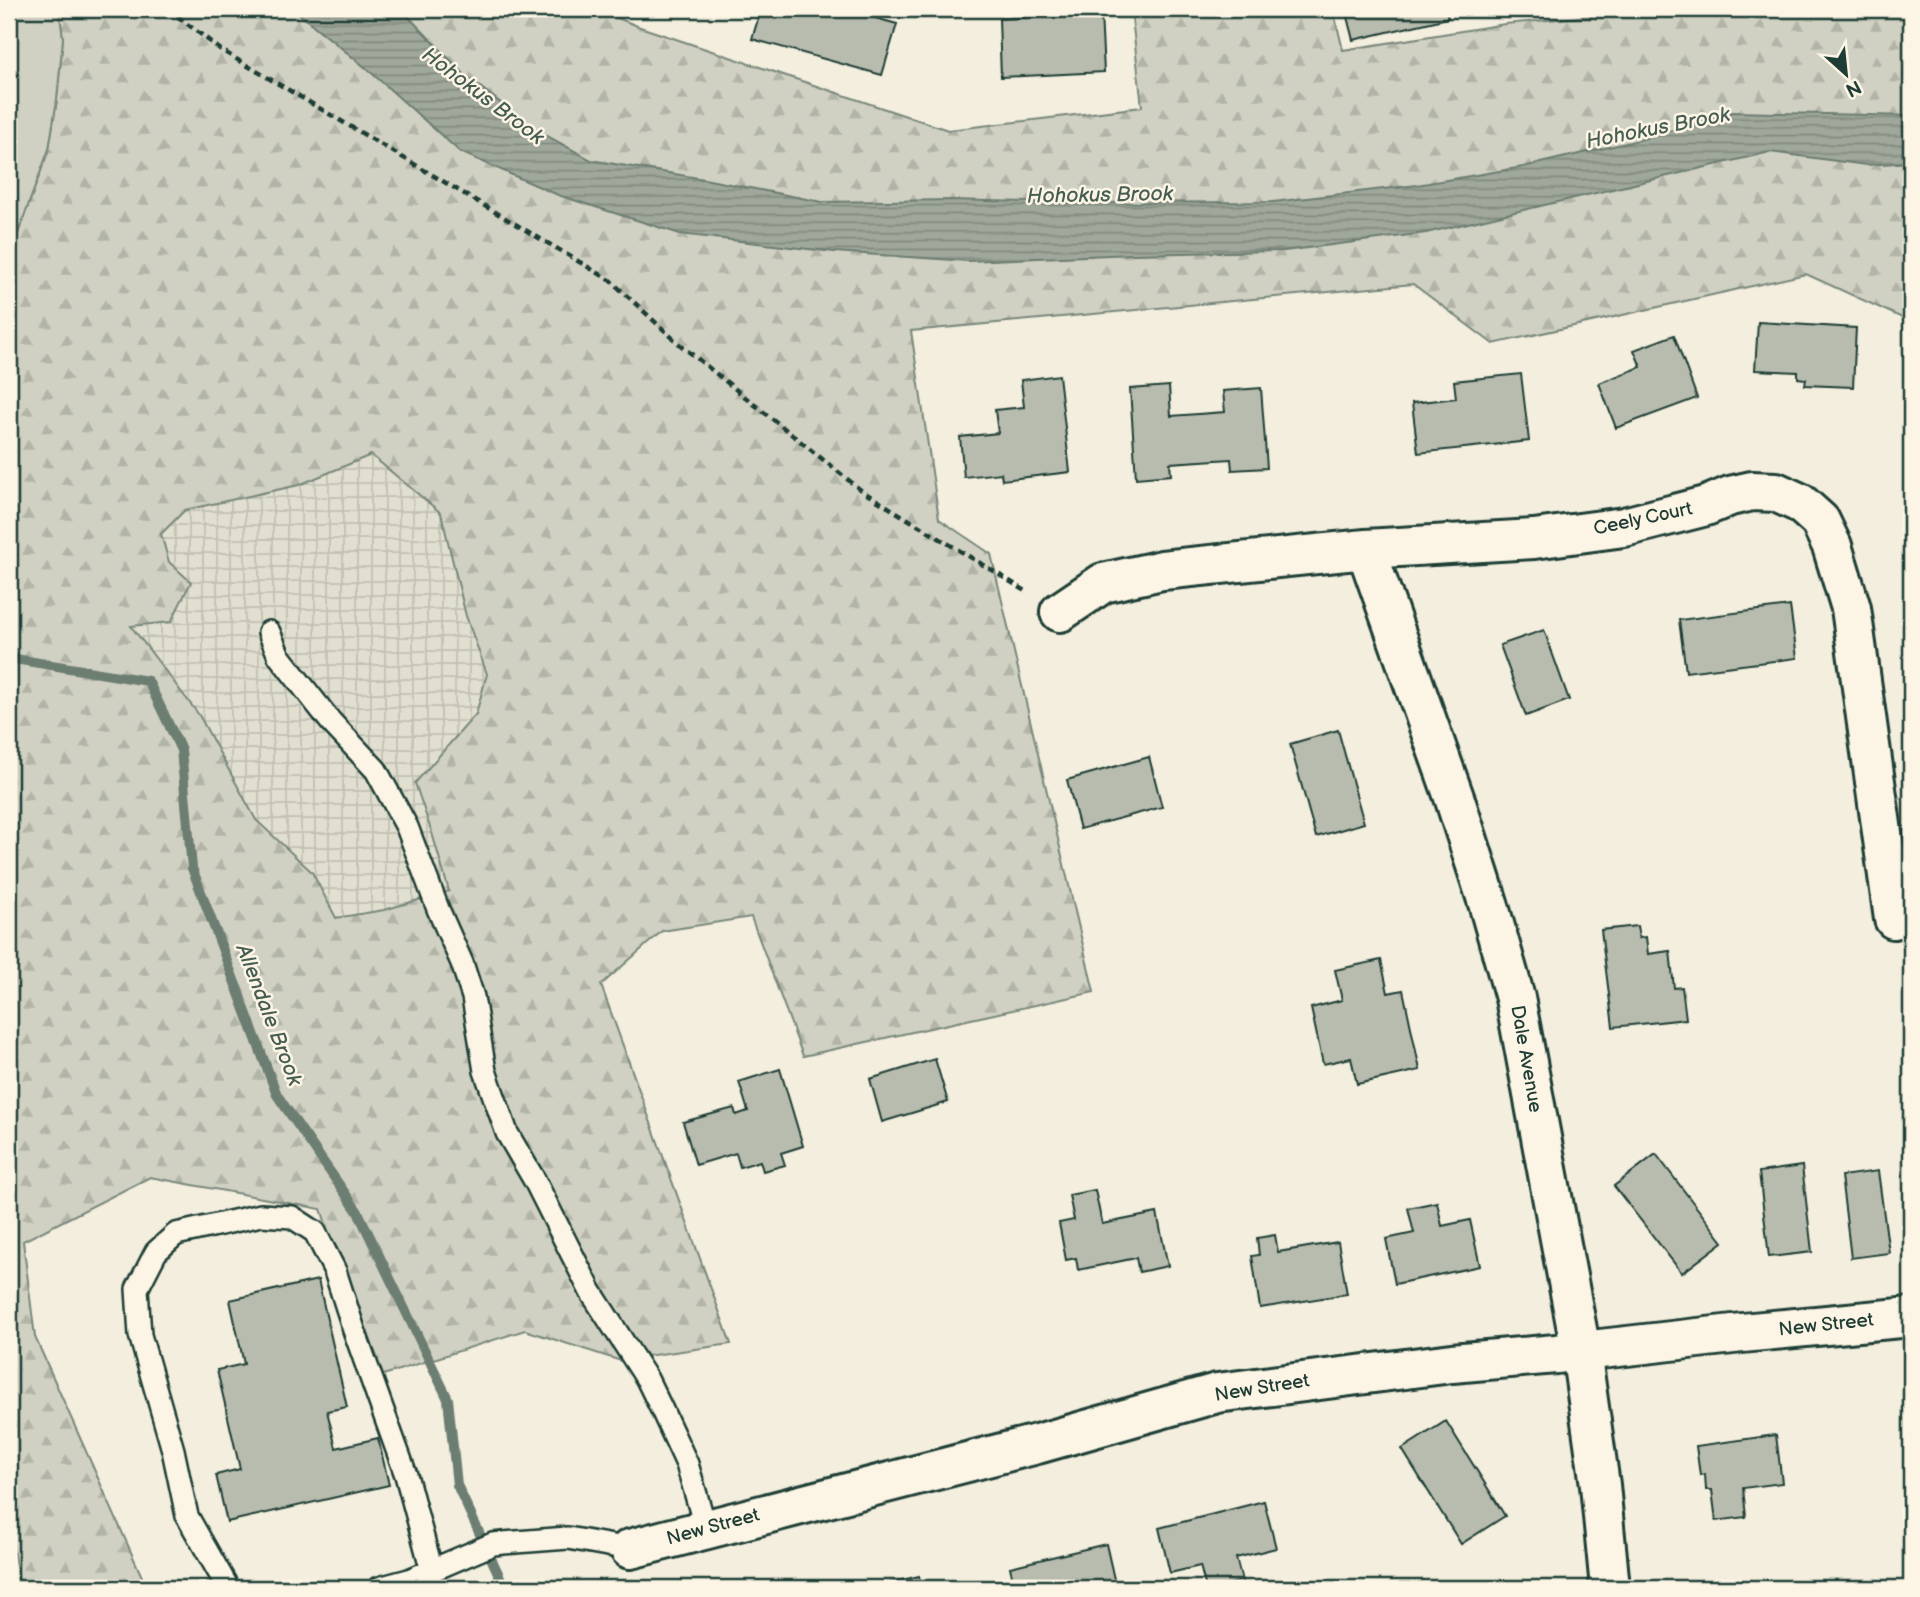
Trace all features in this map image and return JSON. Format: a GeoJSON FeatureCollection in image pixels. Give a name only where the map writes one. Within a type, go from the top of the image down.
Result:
{"type":"FeatureCollection","features":[{"type":"Feature","properties":{"kind":"street","name":"Ceely Court"},"geometry":{"type":"LineString","coordinates":[[1060,612],[1103,583],[1162,570],[1366,549],[1534,539],[1624,527],[1752,491],[1776,492],[1800,503],[1820,521],[1832,546],[1851,608],[1894,919]]}},
{"type":"Feature","properties":{"kind":"street","name":"Dale Avenue"},"geometry":{"type":"LineString","coordinates":[[1366,549],[1455,800],[1515,998],[1581,1351],[1600,1485],[1610,1588]]}},
{"type":"Feature","properties":{"kind":"street","name":"New Street"},"geometry":{"type":"LineString","coordinates":[[630,1549],[1037,1444],[1217,1394],[1452,1363],[1911,1317]]}},
{"type":"Feature","properties":{"kind":"lane"},"geometry":{"type":"LineString","coordinates":[[269,632],[279,656],[331,722],[376,770],[407,827],[466,974],[473,997],[485,1071],[507,1133],[535,1181],[591,1292],[647,1379],[663,1410],[687,1464],[706,1529]]}},
{"type":"Feature","properties":{"kind":"lane"},"geometry":{"type":"LineString","coordinates":[[228,1588],[187,1516],[173,1450],[140,1335],[137,1289],[156,1252],[176,1234],[261,1215],[292,1217],[315,1232],[335,1271],[406,1475],[432,1571]]}},
{"type":"Feature","properties":{"kind":"lane"},"geometry":{"type":"LineString","coordinates":[[379,1588],[409,1580],[493,1545],[568,1538],[630,1549]]}},
{"type":"Feature","properties":{"kind":"path"},"geometry":{"type":"LineString","coordinates":[[168,9],[221,50],[610,280],[678,343],[862,491],[1060,612]]}},
{"type":"Feature","properties":{"kind":"shaded area"},"geometry":{"type":"Polygon","coordinates":[[[371,455],[441,513],[466,616],[487,674],[476,714],[415,783],[449,891],[384,910],[336,918],[312,872],[256,820],[199,715],[131,626],[171,622],[191,582],[169,562],[161,534],[185,510],[299,485],[371,455]]]}},
{"type":"Feature","properties":{"kind":"green space"},"geometry":{"type":"Polygon","coordinates":[[[9,9],[59,9],[63,38],[49,149],[9,257],[9,9]]]}},
{"type":"Feature","properties":{"kind":"green space"},"geometry":{"type":"Polygon","coordinates":[[[59,9],[595,9],[640,27],[948,130],[1142,107],[1131,9],[1333,9],[1343,50],[1505,24],[1663,9],[1911,9],[1911,322],[1806,274],[1493,344],[1413,284],[911,331],[939,519],[991,554],[1094,992],[803,1056],[751,917],[662,931],[601,985],[731,1344],[618,1360],[525,1330],[377,1377],[321,1209],[150,1177],[23,1241],[35,1337],[147,1588],[20,1588],[9,1526],[9,258],[49,149],[63,38],[59,9]],[[371,455],[299,485],[185,510],[161,534],[169,562],[191,582],[171,622],[131,626],[199,715],[256,820],[312,872],[336,918],[384,910],[449,891],[415,783],[476,714],[487,674],[466,616],[441,513],[371,455]]]}},
{"type":"Feature","properties":{"kind":"water","name":"Hohokus Brook"},"geometry":{"type":"Polygon","coordinates":[[[293,9],[401,9],[467,77],[536,130],[591,160],[822,202],[1273,202],[1417,185],[1523,167],[1639,140],[1732,112],[1911,116],[1911,162],[1866,165],[1770,152],[1426,233],[1284,251],[968,261],[834,252],[680,234],[558,195],[460,152],[366,68],[293,9]]]}},
{"type":"Feature","properties":{"kind":"building"},"geometry":{"type":"Polygon","coordinates":[[[761,9],[843,9],[897,24],[882,75],[752,39],[761,9]]]}},
{"type":"Feature","properties":{"kind":"building"},"geometry":{"type":"Polygon","coordinates":[[[1345,9],[1446,9],[1448,18],[1353,40],[1345,9]]]}},
{"type":"Feature","properties":{"kind":"building"},"geometry":{"type":"Polygon","coordinates":[[[1101,14],[1104,72],[1001,77],[999,19],[1101,14]]]}},
{"type":"Feature","properties":{"kind":"building"},"geometry":{"type":"Polygon","coordinates":[[[1758,322],[1856,328],[1853,387],[1805,385],[1806,379],[1798,378],[1798,372],[1755,370],[1758,322]]]}},
{"type":"Feature","properties":{"kind":"building"},"geometry":{"type":"Polygon","coordinates":[[[1674,335],[1697,398],[1616,428],[1599,383],[1641,367],[1634,350],[1674,335]]]}},
{"type":"Feature","properties":{"kind":"building"},"geometry":{"type":"Polygon","coordinates":[[[1521,374],[1529,441],[1418,453],[1412,403],[1456,398],[1454,381],[1521,374]]]}},
{"type":"Feature","properties":{"kind":"building"},"geometry":{"type":"Polygon","coordinates":[[[1059,375],[1070,472],[1002,480],[1001,473],[964,477],[960,437],[998,433],[995,410],[1024,407],[1021,380],[1059,375]]]}},
{"type":"Feature","properties":{"kind":"building"},"geometry":{"type":"Polygon","coordinates":[[[1169,386],[1171,416],[1225,412],[1223,391],[1261,388],[1267,468],[1232,470],[1231,459],[1170,463],[1171,475],[1136,478],[1130,389],[1169,386]]]}},
{"type":"Feature","properties":{"kind":"building"},"geometry":{"type":"Polygon","coordinates":[[[1790,606],[1797,658],[1686,672],[1679,620],[1790,606]]]}},
{"type":"Feature","properties":{"kind":"building"},"geometry":{"type":"Polygon","coordinates":[[[1544,630],[1569,700],[1526,716],[1500,645],[1544,630]]]}},
{"type":"Feature","properties":{"kind":"building"},"geometry":{"type":"Polygon","coordinates":[[[1338,730],[1364,823],[1316,837],[1290,744],[1338,730]]]}},
{"type":"Feature","properties":{"kind":"building"},"geometry":{"type":"Polygon","coordinates":[[[1149,757],[1162,807],[1080,829],[1067,780],[1149,757]]]}},
{"type":"Feature","properties":{"kind":"building"},"geometry":{"type":"Polygon","coordinates":[[[1637,926],[1639,938],[1646,937],[1648,954],[1670,951],[1674,988],[1682,987],[1686,1019],[1613,1027],[1601,930],[1637,926]]]}},
{"type":"Feature","properties":{"kind":"building"},"geometry":{"type":"Polygon","coordinates":[[[1381,960],[1388,993],[1403,990],[1420,1070],[1357,1084],[1351,1058],[1323,1064],[1311,1008],[1342,1000],[1335,970],[1381,960]]]}},
{"type":"Feature","properties":{"kind":"building"},"geometry":{"type":"Polygon","coordinates":[[[935,1059],[948,1102],[882,1122],[870,1079],[935,1059]]]}},
{"type":"Feature","properties":{"kind":"building"},"geometry":{"type":"Polygon","coordinates":[[[780,1069],[803,1146],[781,1153],[785,1165],[763,1171],[760,1161],[740,1167],[736,1153],[696,1165],[683,1122],[734,1108],[736,1115],[748,1111],[739,1082],[780,1069]]]}},
{"type":"Feature","properties":{"kind":"building"},"geometry":{"type":"Polygon","coordinates":[[[1656,1154],[1723,1242],[1682,1273],[1614,1186],[1656,1154]]]}},
{"type":"Feature","properties":{"kind":"building"},"geometry":{"type":"Polygon","coordinates":[[[1802,1166],[1812,1252],[1769,1257],[1759,1172],[1802,1166]]]}},
{"type":"Feature","properties":{"kind":"building"},"geometry":{"type":"Polygon","coordinates":[[[1878,1171],[1889,1253],[1851,1258],[1841,1176],[1878,1171]]]}},
{"type":"Feature","properties":{"kind":"building"},"geometry":{"type":"Polygon","coordinates":[[[1095,1190],[1102,1224],[1157,1213],[1168,1266],[1139,1272],[1136,1258],[1078,1270],[1076,1258],[1066,1260],[1059,1223],[1074,1220],[1069,1195],[1095,1190]]]}},
{"type":"Feature","properties":{"kind":"building"},"geometry":{"type":"Polygon","coordinates":[[[1437,1202],[1442,1226],[1470,1220],[1480,1266],[1395,1284],[1386,1239],[1414,1233],[1408,1208],[1437,1202]]]}},
{"type":"Feature","properties":{"kind":"building"},"geometry":{"type":"Polygon","coordinates":[[[1275,1235],[1278,1252],[1338,1242],[1347,1294],[1260,1308],[1252,1256],[1259,1255],[1257,1238],[1275,1235]]]}},
{"type":"Feature","properties":{"kind":"building"},"geometry":{"type":"Polygon","coordinates":[[[318,1280],[347,1407],[327,1411],[336,1448],[378,1438],[389,1485],[227,1522],[216,1475],[240,1469],[217,1370],[244,1364],[230,1300],[318,1280]]]}},
{"type":"Feature","properties":{"kind":"building"},"geometry":{"type":"Polygon","coordinates":[[[1446,1421],[1505,1516],[1461,1544],[1402,1449],[1446,1421]]]}},
{"type":"Feature","properties":{"kind":"building"},"geometry":{"type":"Polygon","coordinates":[[[1776,1435],[1782,1483],[1743,1488],[1746,1517],[1716,1521],[1712,1490],[1706,1490],[1705,1474],[1700,1475],[1696,1446],[1776,1435]]]}},
{"type":"Feature","properties":{"kind":"building"},"geometry":{"type":"Polygon","coordinates":[[[1264,1501],[1276,1548],[1236,1558],[1242,1581],[1206,1588],[1200,1566],[1170,1573],[1159,1528],[1264,1501]]]}},
{"type":"Feature","properties":{"kind":"building"},"geometry":{"type":"Polygon","coordinates":[[[1106,1544],[1116,1588],[1015,1588],[1010,1567],[1106,1544]]]}},
{"type":"Feature","properties":{"kind":"building"},"geometry":{"type":"Polygon","coordinates":[[[919,1576],[922,1588],[869,1588],[919,1576]]]}},
{"type":"Feature","properties":{"kind":"waterway","name":"Allendale Brook"},"geometry":{"type":"LineString","coordinates":[[9,658],[148,681],[181,750],[192,868],[277,1095],[358,1212],[448,1399],[457,1485],[505,1588]]}}]}
